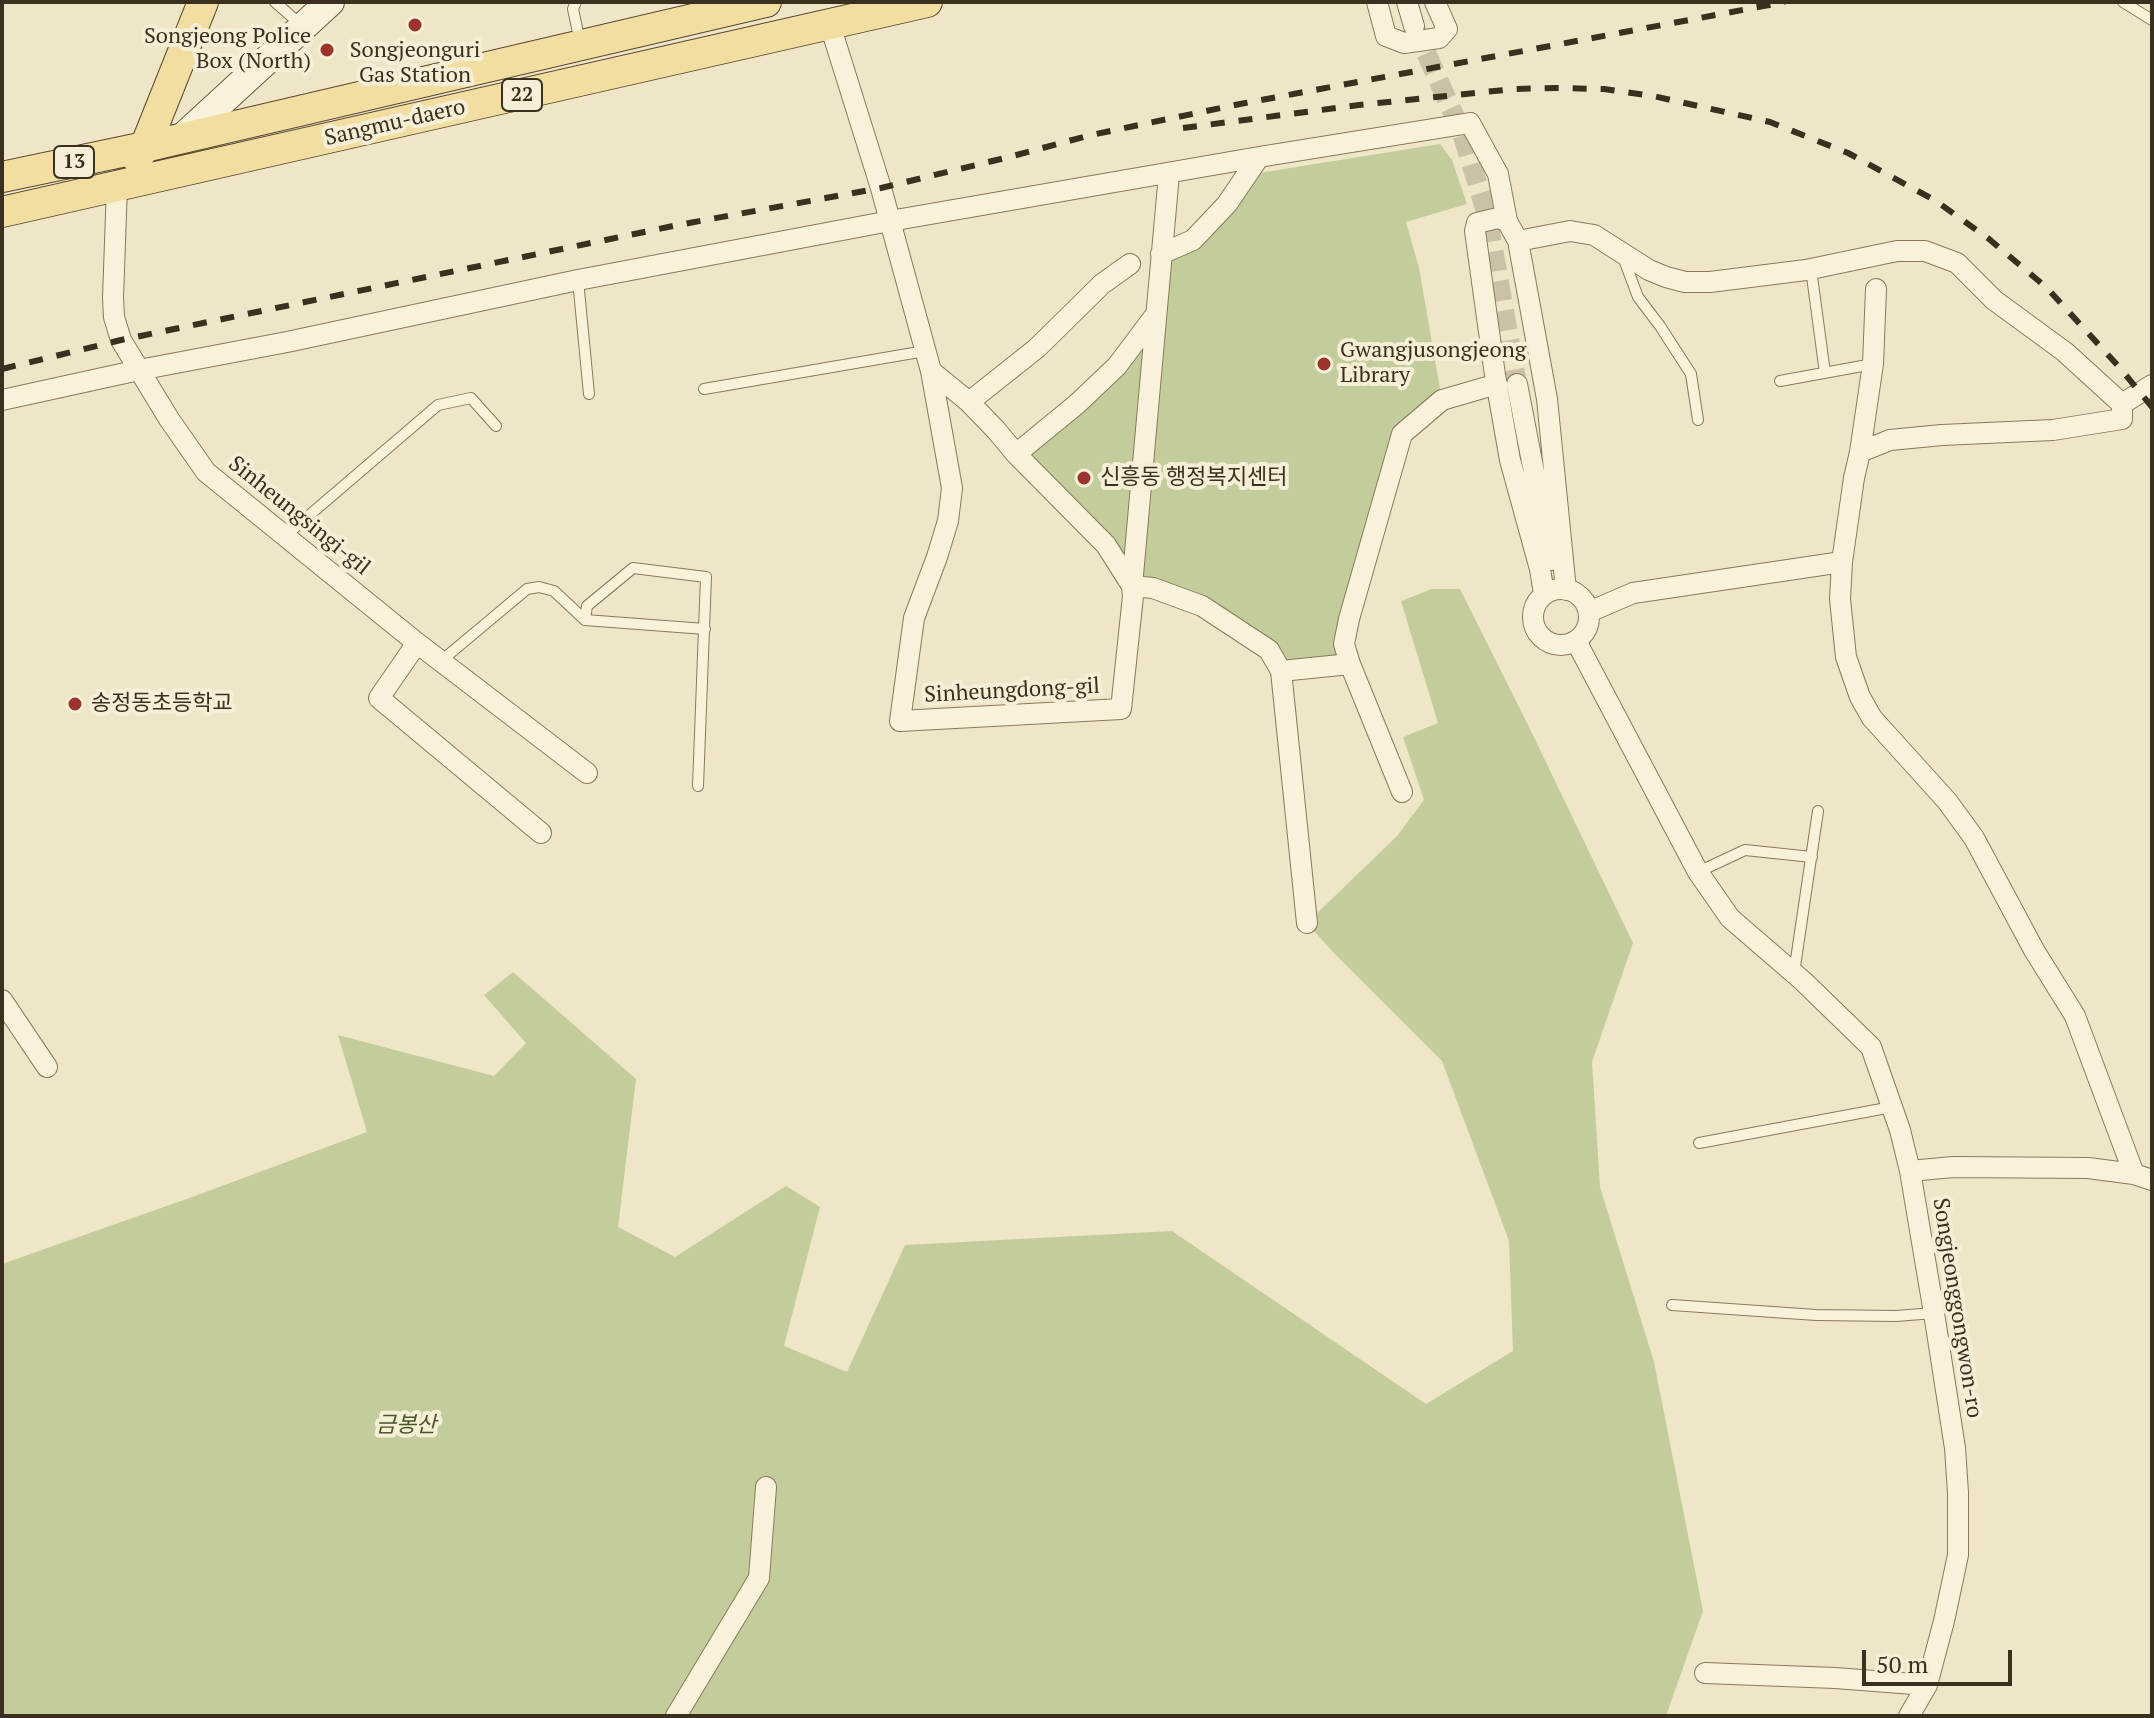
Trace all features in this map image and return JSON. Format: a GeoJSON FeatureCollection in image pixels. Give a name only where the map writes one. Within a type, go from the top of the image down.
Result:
{"type":"FeatureCollection","features":[{"type":"Feature","properties":{"kind":"main road"},"geometry":{"type":"LineString","coordinates":[[117,186],[145,147],[203,2]]}},
{"type":"Feature","properties":{"kind":"main road"},"geometry":{"type":"LineString","coordinates":[[182,138],[330,2]]}},
{"type":"Feature","properties":{"kind":"main road","name":"Sangmu-daero"},"geometry":{"type":"LineString","coordinates":[[2,212],[927,2]]}},
{"type":"Feature","properties":{"kind":"main road","name":"Sangmu-daero"},"geometry":{"type":"LineString","coordinates":[[2,177],[145,147],[755,3]]}},
{"type":"Feature","properties":{"kind":"street"},"geometry":{"type":"LineString","coordinates":[[1377,2],[1386,36],[1404,43],[1439,38],[1447,29],[1435,2]]}},
{"type":"Feature","properties":{"kind":"street"},"geometry":{"type":"LineString","coordinates":[[1407,2],[1414,26]]}},
{"type":"Feature","properties":{"kind":"street","name":"Sinheungdong-gil"},"geometry":{"type":"LineString","coordinates":[[830,25],[890,221],[928,361],[950,473],[951,503],[937,557],[914,618],[900,721],[1121,709],[1132,586]]}},
{"type":"Feature","properties":{"kind":"street"},"geometry":{"type":"LineString","coordinates":[[2,400],[578,280],[890,221],[1470,123],[1498,174],[1507,221],[1518,241],[1547,399],[1556,591]]}},
{"type":"Feature","properties":{"kind":"street"},"geometry":{"type":"LineString","coordinates":[[1161,254],[1193,240],[1227,204],[1259,157]]}},
{"type":"Feature","properties":{"kind":"street"},"geometry":{"type":"LineString","coordinates":[[1132,586],[1169,174]]}},
{"type":"Feature","properties":{"kind":"street","name":"Sinheungsingi-gil"},"geometry":{"type":"LineString","coordinates":[[117,186],[113,298],[114,317],[121,340],[206,472],[417,643],[587,773]]}},
{"type":"Feature","properties":{"kind":"street"},"geometry":{"type":"LineString","coordinates":[[1507,221],[1498,218],[1477,223],[1475,231],[1507,384],[1510,460],[1540,569],[1556,591]]}},
{"type":"Feature","properties":{"kind":"street"},"geometry":{"type":"LineString","coordinates":[[1518,241],[1570,231],[1594,235],[1623,255],[1666,277],[1685,282],[1710,282],[1811,269],[1897,251],[1925,251],[1957,263],[1994,300],[2065,352],[2122,404],[2122,419],[2053,430],[1890,440],[1860,452]]}},
{"type":"Feature","properties":{"kind":"street"},"geometry":{"type":"LineString","coordinates":[[969,402],[1037,348],[1102,284],[1130,264]]}},
{"type":"Feature","properties":{"kind":"street"},"geometry":{"type":"LineString","coordinates":[[1876,289],[1873,364],[1842,562],[1840,599],[1846,657],[1860,697],[1872,718],[1947,801],[1974,838],[2034,950],[2075,1016],[2143,1177]]}},
{"type":"Feature","properties":{"kind":"street"},"geometry":{"type":"LineString","coordinates":[[1016,454],[1117,366],[1156,314]]}},
{"type":"Feature","properties":{"kind":"street"},"geometry":{"type":"LineString","coordinates":[[928,361],[1106,545],[1132,586]]}},
{"type":"Feature","properties":{"kind":"street"},"geometry":{"type":"LineString","coordinates":[[1402,792],[1350,664],[1344,644],[1349,619],[1402,434],[1442,400],[1507,384]]}},
{"type":"Feature","properties":{"kind":"street"},"geometry":{"type":"LineString","coordinates":[[2122,404],[2152,385]]}},
{"type":"Feature","properties":{"kind":"street"},"geometry":{"type":"LineString","coordinates":[[1589,612],[1633,593],[1842,562]]}},
{"type":"Feature","properties":{"kind":"street"},"geometry":{"type":"LineString","coordinates":[[1132,586],[1153,588],[1202,606],[1269,650],[1281,671],[1307,923]]}},
{"type":"Feature","properties":{"kind":"street"},"geometry":{"type":"LineString","coordinates":[[1556,591],[1579,596],[1589,612],[1586,630],[1576,641],[1563,646],[1554,645],[1539,635],[1534,627],[1533,609],[1537,600],[1556,591]]}},
{"type":"Feature","properties":{"kind":"street","name":"Songjeonggongwon-ro"},"geometry":{"type":"LineString","coordinates":[[1576,641],[1698,872],[1730,918],[1794,973],[1871,1047],[1892,1107],[1910,1171],[1955,1448],[1958,1493],[1958,1555],[1944,1621],[1927,1685],[1909,1716]]}},
{"type":"Feature","properties":{"kind":"street"},"geometry":{"type":"LineString","coordinates":[[417,643],[379,698],[541,833]]}},
{"type":"Feature","properties":{"kind":"street"},"geometry":{"type":"LineString","coordinates":[[1281,671],[1350,664]]}},
{"type":"Feature","properties":{"kind":"street"},"geometry":{"type":"LineString","coordinates":[[2,1000],[47,1067]]}},
{"type":"Feature","properties":{"kind":"street"},"geometry":{"type":"LineString","coordinates":[[1910,1171],[1953,1167],[2088,1168],[2143,1177]]}},
{"type":"Feature","properties":{"kind":"street"},"geometry":{"type":"LineString","coordinates":[[676,1716],[759,1578],[766,1487]]}},
{"type":"Feature","properties":{"kind":"street"},"geometry":{"type":"LineString","coordinates":[[1705,1673],[1927,1685]]}},
{"type":"Feature","properties":{"kind":"lane"},"geometry":{"type":"LineString","coordinates":[[275,2],[303,26]]}},
{"type":"Feature","properties":{"kind":"lane"},"geometry":{"type":"LineString","coordinates":[[576,2],[573,9],[581,45]]}},
{"type":"Feature","properties":{"kind":"lane"},"geometry":{"type":"LineString","coordinates":[[2123,2],[2152,20]]}},
{"type":"Feature","properties":{"kind":"lane"},"geometry":{"type":"LineString","coordinates":[[1623,255],[1638,297],[1691,374],[1698,420]]}},
{"type":"Feature","properties":{"kind":"lane"},"geometry":{"type":"LineString","coordinates":[[1811,269],[1825,373]]}},
{"type":"Feature","properties":{"kind":"lane"},"geometry":{"type":"LineString","coordinates":[[578,280],[589,394]]}},
{"type":"Feature","properties":{"kind":"lane"},"geometry":{"type":"LineString","coordinates":[[704,389],[928,361]]}},
{"type":"Feature","properties":{"kind":"lane"},"geometry":{"type":"LineString","coordinates":[[1780,381],[1873,364]]}},
{"type":"Feature","properties":{"kind":"lane"},"geometry":{"type":"LineString","coordinates":[[285,536],[438,405],[471,398],[496,426]]}},
{"type":"Feature","properties":{"kind":"lane"},"geometry":{"type":"LineString","coordinates":[[585,620],[587,606],[633,568],[706,577],[698,786]]}},
{"type":"Feature","properties":{"kind":"lane"},"geometry":{"type":"LineString","coordinates":[[441,661],[527,589],[539,587],[554,591],[585,620],[705,629]]}},
{"type":"Feature","properties":{"kind":"lane"},"geometry":{"type":"LineString","coordinates":[[1794,973],[1818,811]]}},
{"type":"Feature","properties":{"kind":"lane"},"geometry":{"type":"LineString","coordinates":[[1698,872],[1745,850],[1812,857]]}},
{"type":"Feature","properties":{"kind":"lane"},"geometry":{"type":"LineString","coordinates":[[1699,1143],[1892,1107]]}},
{"type":"Feature","properties":{"kind":"lane"},"geometry":{"type":"LineString","coordinates":[[1672,1305],[1816,1315],[1934,1313]]}},
{"type":"Feature","properties":{"kind":"green space"},"geometry":{"type":"Polygon","coordinates":[[[1440,144],[1452,160],[1467,204],[1406,222],[1419,268],[1442,400],[1402,434],[1349,619],[1350,664],[1281,671],[1269,650],[1153,588],[1016,454],[1156,314],[1161,254],[1193,240],[1246,175],[1440,144]]]}},
{"type":"Feature","properties":{"kind":"green space","name":"금봉산"},"geometry":{"type":"Polygon","coordinates":[[[1432,589],[1460,589],[1633,943],[1592,1062],[1600,1187],[1654,1362],[1703,1611],[1666,1716],[2,1716],[2,1264],[367,1132],[338,1035],[494,1076],[526,1043],[484,995],[513,972],[636,1079],[618,1227],[675,1257],[786,1186],[820,1207],[784,1346],[847,1372],[905,1245],[1172,1231],[1426,1404],[1513,1351],[1509,1241],[1442,1061],[1307,923],[1397,836],[1424,800],[1403,737],[1438,723],[1401,601],[1432,589]]]}},
{"type":"Feature","properties":{"kind":"tunnel"},"geometry":{"type":"LineString","coordinates":[[1414,26],[1462,133],[1487,215],[1517,384]]}},
{"type":"Feature","properties":{"kind":"railway"},"geometry":{"type":"LineString","coordinates":[[2,369],[121,340],[678,225],[881,188],[1091,135],[1240,104],[1785,2]]}},
{"type":"Feature","properties":{"kind":"railway"},"geometry":{"type":"LineString","coordinates":[[1183,128],[1359,105],[1514,89],[1555,88],[1604,89],[1653,96],[1770,122],[1848,153],[1936,201],[1989,239],[2047,288],[2152,407]]}},
{"type":"Feature","properties":{"kind":"place","name":"Songjeonguri Gas Station"},"geometry":{"type":"Point","coordinates":[415,25]}},
{"type":"Feature","properties":{"kind":"place","name":"Songjeong Police Box (North)"},"geometry":{"type":"Point","coordinates":[327,50]}},
{"type":"Feature","properties":{"kind":"place","name":"Gwangjusongjeong Library"},"geometry":{"type":"Point","coordinates":[1324,364]}},
{"type":"Feature","properties":{"kind":"place","name":"신흥동 행정복지센터"},"geometry":{"type":"Point","coordinates":[1084,478]}},
{"type":"Feature","properties":{"kind":"place","name":"송정동초등학교"},"geometry":{"type":"Point","coordinates":[75,704]}}]}
